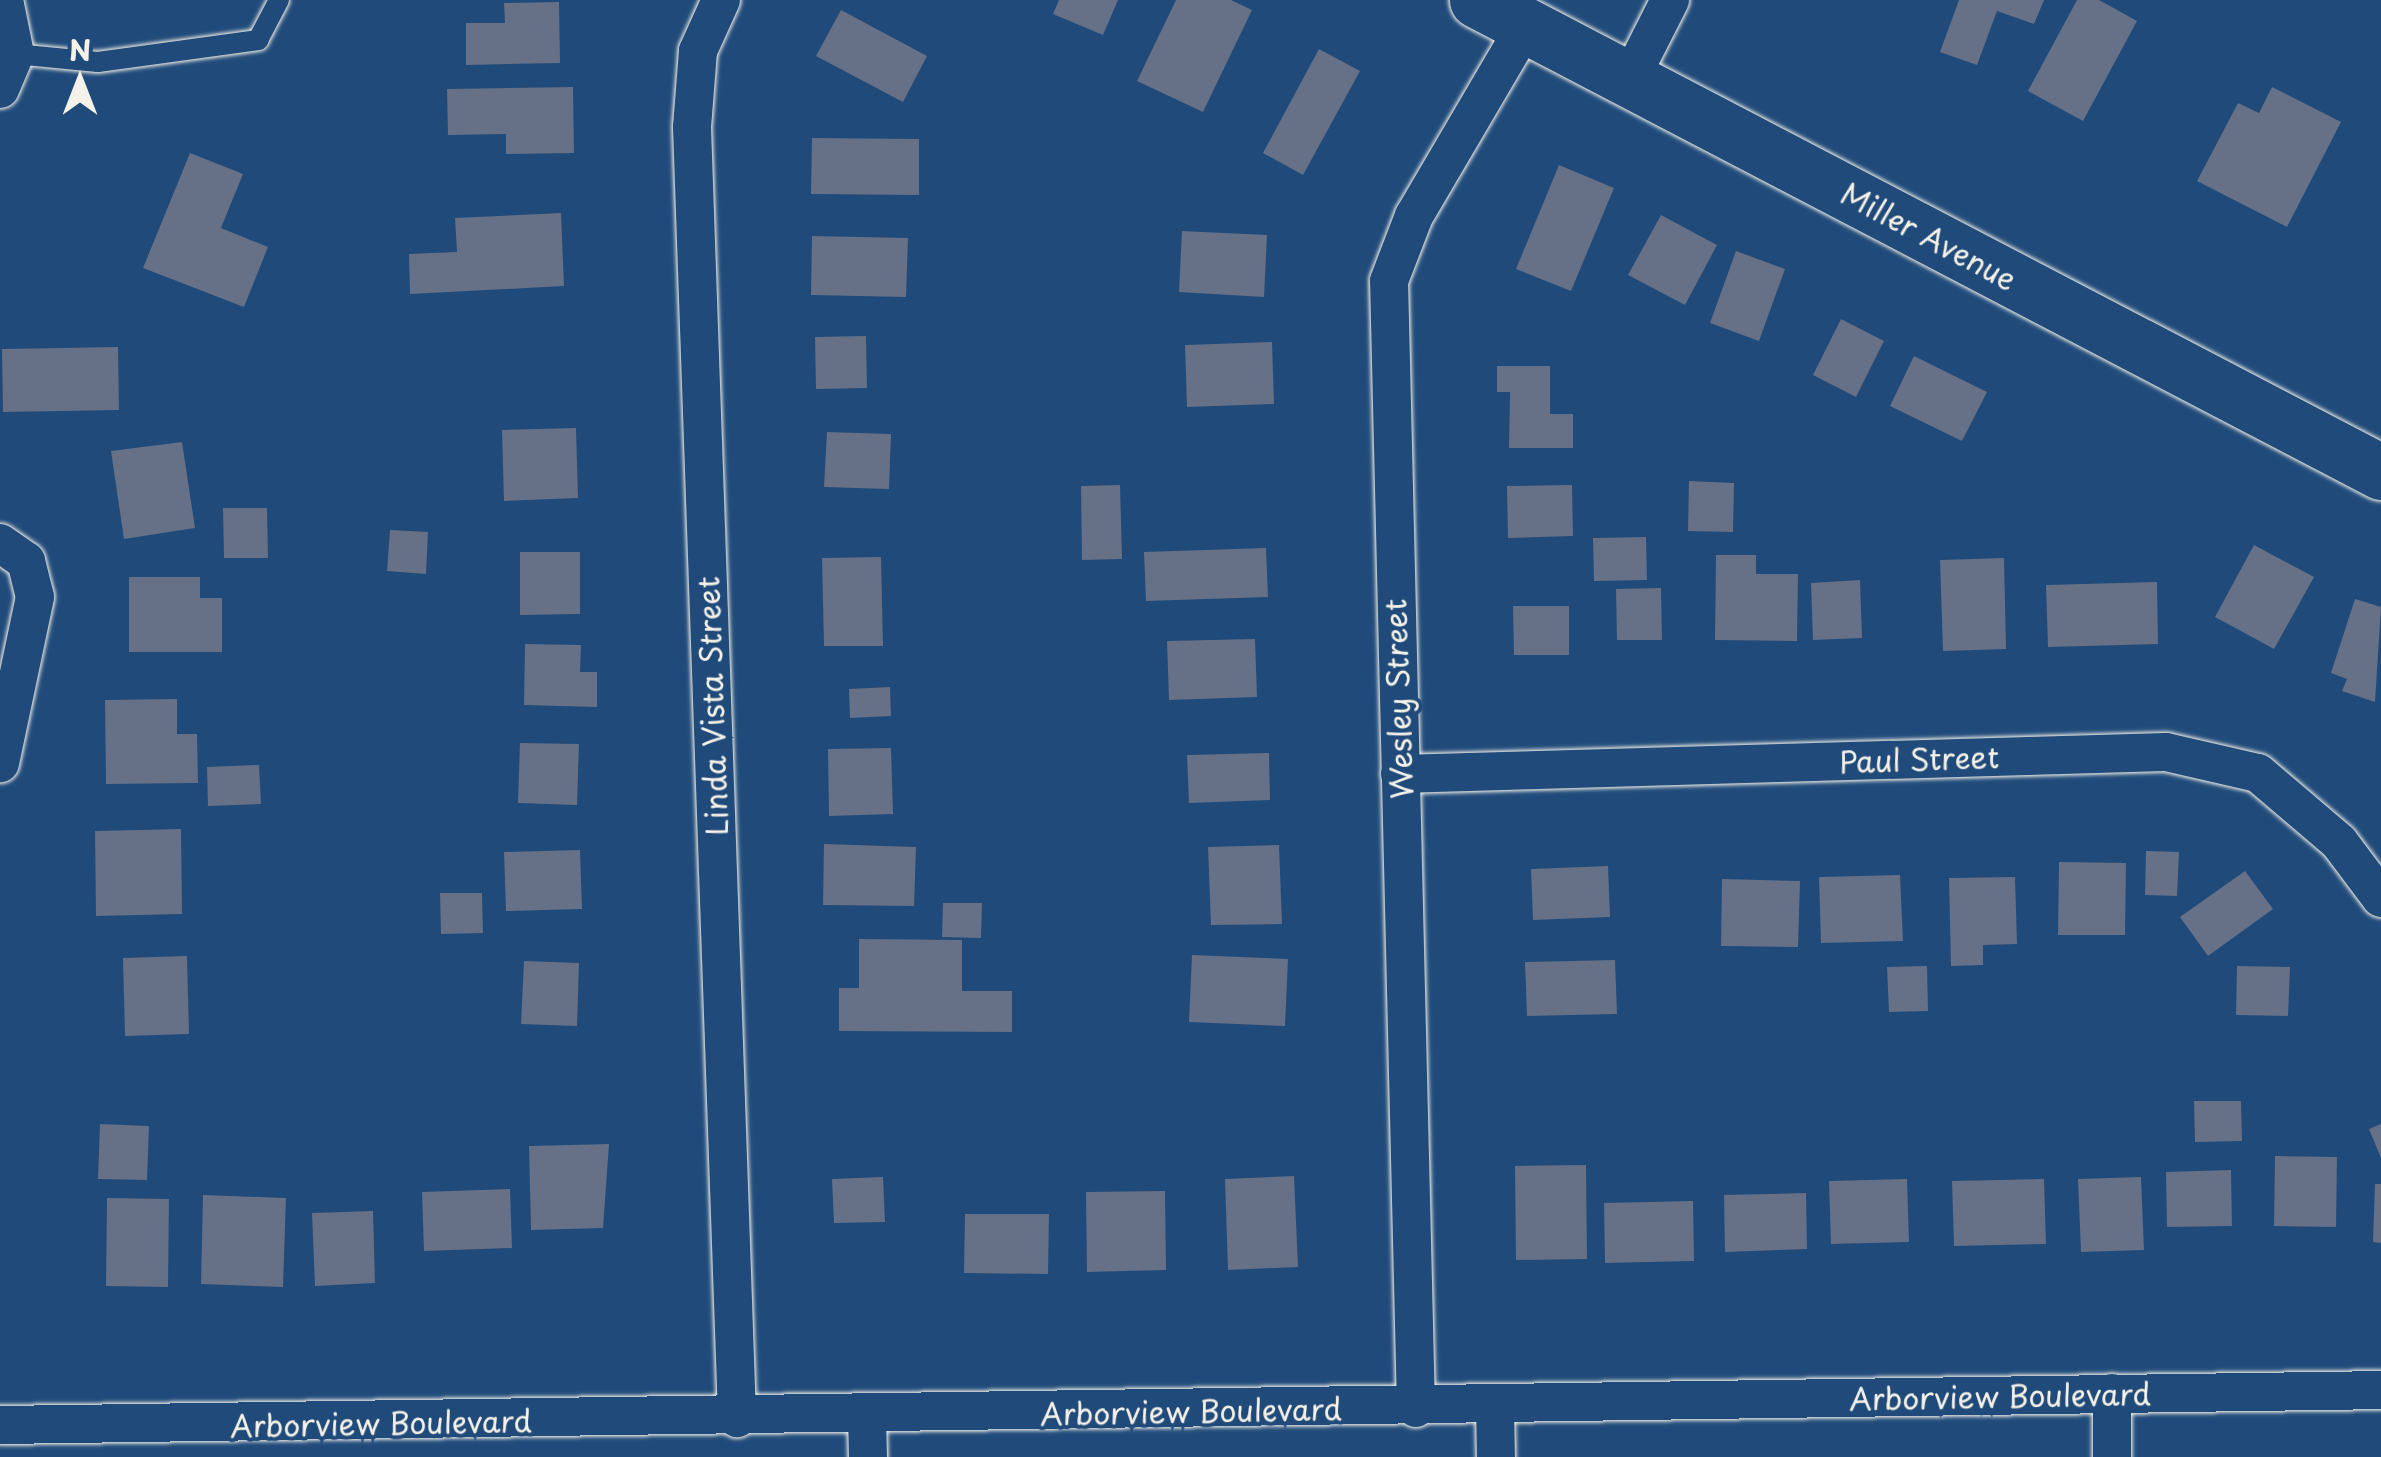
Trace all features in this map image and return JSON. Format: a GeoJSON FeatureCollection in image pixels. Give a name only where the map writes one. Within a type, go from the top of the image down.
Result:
{"type":"FeatureCollection","features":[{"type":"Feature","properties":{"kind":"main road","name":"Miller Avenue"},"geometry":{"type":"LineString","coordinates":[[1477,0],[2381,472]]}},
{"type":"Feature","properties":{"kind":"street"},"geometry":{"type":"LineString","coordinates":[[0,89],[15,54],[4,0]]}},
{"type":"Feature","properties":{"kind":"street","name":"Linda Vista Street"},"geometry":{"type":"LineString","coordinates":[[721,0],[698,51],[692,127],[737,1418]]}},
{"type":"Feature","properties":{"kind":"street"},"geometry":{"type":"LineString","coordinates":[[1630,79],[1670,0]]}},
{"type":"Feature","properties":{"kind":"street","name":"Wesley Street"},"geometry":{"type":"LineString","coordinates":[[1416,1408],[1389,281],[1414,216],[1526,25]]}},
{"type":"Feature","properties":{"kind":"street"},"geometry":{"type":"LineString","coordinates":[[0,543],[26,561],[35,597],[0,763]]}},
{"type":"Feature","properties":{"kind":"street","name":"Paul Street"},"geometry":{"type":"LineString","coordinates":[[1400,774],[2166,752],[2258,773],[2339,842],[2381,898]]}},
{"type":"Feature","properties":{"kind":"street","name":"Arborview Boulevard"},"geometry":{"type":"LineString","coordinates":[[0,1425],[249,1441],[737,1418],[2381,1390]]}},
{"type":"Feature","properties":{"kind":"street"},"geometry":{"type":"LineString","coordinates":[[2112,1393],[2112,1457]]}},
{"type":"Feature","properties":{"kind":"street"},"geometry":{"type":"LineString","coordinates":[[1495,1407],[1496,1457]]}},
{"type":"Feature","properties":{"kind":"street"},"geometry":{"type":"LineString","coordinates":[[867,1416],[868,1457]]}},
{"type":"Feature","properties":{"kind":"lane"},"geometry":{"type":"LineString","coordinates":[[15,54],[98,62],[258,40],[278,0]]}},
{"type":"Feature","properties":{"kind":"building"},"geometry":{"type":"Polygon","coordinates":[[[1059,0],[1118,0],[1103,35],[1053,14],[1059,0]]]}},
{"type":"Feature","properties":{"kind":"building"},"geometry":{"type":"Polygon","coordinates":[[[1176,0],[1231,0],[1252,10],[1203,112],[1137,81],[1176,0]]]}},
{"type":"Feature","properties":{"kind":"building"},"geometry":{"type":"Polygon","coordinates":[[[1959,0],[2044,0],[2034,24],[1997,11],[1977,65],[1940,52],[1959,0]]]}},
{"type":"Feature","properties":{"kind":"building"},"geometry":{"type":"Polygon","coordinates":[[[2077,0],[2099,0],[2137,21],[2083,121],[2028,91],[2077,0]]]}},
{"type":"Feature","properties":{"kind":"building"},"geometry":{"type":"Polygon","coordinates":[[[559,2],[560,63],[466,65],[466,23],[505,23],[504,3],[559,2]]]}},
{"type":"Feature","properties":{"kind":"building"},"geometry":{"type":"Polygon","coordinates":[[[841,10],[927,56],[903,102],[816,56],[841,10]]]}},
{"type":"Feature","properties":{"kind":"building"},"geometry":{"type":"Polygon","coordinates":[[[1319,49],[1360,71],[1303,175],[1263,153],[1319,49]]]}},
{"type":"Feature","properties":{"kind":"building"},"geometry":{"type":"Polygon","coordinates":[[[573,87],[574,153],[506,154],[506,134],[448,135],[447,89],[573,87]]]}},
{"type":"Feature","properties":{"kind":"building"},"geometry":{"type":"Polygon","coordinates":[[[2272,87],[2341,122],[2287,227],[2197,181],[2238,103],[2259,113],[2272,87]]]}},
{"type":"Feature","properties":{"kind":"building"},"geometry":{"type":"Polygon","coordinates":[[[812,138],[919,139],[919,195],[811,194],[812,138]]]}},
{"type":"Feature","properties":{"kind":"building"},"geometry":{"type":"Polygon","coordinates":[[[190,153],[243,174],[221,228],[268,247],[244,307],[143,268],[190,153]]]}},
{"type":"Feature","properties":{"kind":"building"},"geometry":{"type":"Polygon","coordinates":[[[1559,165],[1614,188],[1571,291],[1516,269],[1559,165]]]}},
{"type":"Feature","properties":{"kind":"building"},"geometry":{"type":"Polygon","coordinates":[[[561,213],[564,286],[410,294],[409,254],[457,252],[455,218],[561,213]]]}},
{"type":"Feature","properties":{"kind":"building"},"geometry":{"type":"Polygon","coordinates":[[[1661,215],[1717,245],[1685,305],[1628,275],[1661,215]]]}},
{"type":"Feature","properties":{"kind":"building"},"geometry":{"type":"Polygon","coordinates":[[[1182,231],[1267,235],[1264,297],[1179,292],[1182,231]]]}},
{"type":"Feature","properties":{"kind":"building"},"geometry":{"type":"Polygon","coordinates":[[[812,236],[908,238],[906,297],[811,295],[812,236]]]}},
{"type":"Feature","properties":{"kind":"building"},"geometry":{"type":"Polygon","coordinates":[[[1736,251],[1785,269],[1759,341],[1710,323],[1736,251]]]}},
{"type":"Feature","properties":{"kind":"building"},"geometry":{"type":"Polygon","coordinates":[[[1841,319],[1884,341],[1856,397],[1813,375],[1841,319]]]}},
{"type":"Feature","properties":{"kind":"building"},"geometry":{"type":"Polygon","coordinates":[[[866,336],[867,388],[816,389],[815,337],[866,336]]]}},
{"type":"Feature","properties":{"kind":"building"},"geometry":{"type":"Polygon","coordinates":[[[1272,342],[1274,404],[1187,407],[1185,345],[1272,342]]]}},
{"type":"Feature","properties":{"kind":"building"},"geometry":{"type":"Polygon","coordinates":[[[118,347],[119,410],[3,412],[2,349],[118,347]]]}},
{"type":"Feature","properties":{"kind":"building"},"geometry":{"type":"Polygon","coordinates":[[[1914,356],[1987,392],[1962,441],[1890,406],[1914,356]]]}},
{"type":"Feature","properties":{"kind":"building"},"geometry":{"type":"Polygon","coordinates":[[[1497,366],[1550,366],[1550,414],[1573,414],[1573,448],[1509,448],[1510,392],[1497,392],[1497,366]]]}},
{"type":"Feature","properties":{"kind":"building"},"geometry":{"type":"Polygon","coordinates":[[[576,428],[578,498],[504,501],[502,430],[576,428]]]}},
{"type":"Feature","properties":{"kind":"building"},"geometry":{"type":"Polygon","coordinates":[[[827,432],[891,434],[889,489],[824,487],[827,432]]]}},
{"type":"Feature","properties":{"kind":"building"},"geometry":{"type":"Polygon","coordinates":[[[182,442],[195,528],[124,539],[111,451],[182,442]]]}},
{"type":"Feature","properties":{"kind":"building"},"geometry":{"type":"Polygon","coordinates":[[[1689,481],[1734,483],[1733,532],[1688,531],[1689,481]]]}},
{"type":"Feature","properties":{"kind":"building"},"geometry":{"type":"Polygon","coordinates":[[[1120,485],[1122,559],[1082,560],[1081,486],[1120,485]]]}},
{"type":"Feature","properties":{"kind":"building"},"geometry":{"type":"Polygon","coordinates":[[[1572,485],[1573,536],[1508,538],[1507,486],[1572,485]]]}},
{"type":"Feature","properties":{"kind":"building"},"geometry":{"type":"Polygon","coordinates":[[[223,508],[267,508],[268,558],[224,558],[223,508]]]}},
{"type":"Feature","properties":{"kind":"building"},"geometry":{"type":"Polygon","coordinates":[[[390,530],[428,532],[426,574],[387,571],[390,530]]]}},
{"type":"Feature","properties":{"kind":"building"},"geometry":{"type":"Polygon","coordinates":[[[1646,537],[1647,580],[1594,581],[1593,538],[1646,537]]]}},
{"type":"Feature","properties":{"kind":"building"},"geometry":{"type":"Polygon","coordinates":[[[2254,545],[2314,577],[2274,649],[2215,617],[2254,545]]]}},
{"type":"Feature","properties":{"kind":"building"},"geometry":{"type":"Polygon","coordinates":[[[1266,548],[1268,597],[1146,601],[1144,552],[1266,548]]]}},
{"type":"Feature","properties":{"kind":"building"},"geometry":{"type":"Polygon","coordinates":[[[520,552],[580,552],[580,614],[520,615],[520,552]]]}},
{"type":"Feature","properties":{"kind":"building"},"geometry":{"type":"Polygon","coordinates":[[[1716,555],[1756,555],[1756,574],[1798,574],[1797,641],[1715,640],[1716,555]]]}},
{"type":"Feature","properties":{"kind":"building"},"geometry":{"type":"Polygon","coordinates":[[[881,557],[883,646],[824,646],[822,558],[881,557]]]}},
{"type":"Feature","properties":{"kind":"building"},"geometry":{"type":"Polygon","coordinates":[[[2004,558],[2006,649],[1943,651],[1940,560],[2004,558]]]}},
{"type":"Feature","properties":{"kind":"building"},"geometry":{"type":"Polygon","coordinates":[[[129,577],[200,577],[200,598],[222,598],[222,652],[129,652],[129,577]]]}},
{"type":"Feature","properties":{"kind":"building"},"geometry":{"type":"Polygon","coordinates":[[[1860,580],[1862,638],[1813,640],[1811,583],[1860,580]]]}},
{"type":"Feature","properties":{"kind":"building"},"geometry":{"type":"Polygon","coordinates":[[[2157,582],[2158,644],[2048,647],[2046,585],[2157,582]]]}},
{"type":"Feature","properties":{"kind":"building"},"geometry":{"type":"Polygon","coordinates":[[[1661,588],[1662,640],[1617,640],[1616,589],[1661,588]]]}},
{"type":"Feature","properties":{"kind":"building"},"geometry":{"type":"Polygon","coordinates":[[[2355,599],[2381,607],[2375,702],[2342,691],[2347,679],[2331,673],[2355,599]]]}},
{"type":"Feature","properties":{"kind":"building"},"geometry":{"type":"Polygon","coordinates":[[[1513,606],[1569,606],[1569,655],[1514,655],[1513,606]]]}},
{"type":"Feature","properties":{"kind":"building"},"geometry":{"type":"Polygon","coordinates":[[[1255,639],[1257,697],[1169,700],[1167,641],[1255,639]]]}},
{"type":"Feature","properties":{"kind":"building"},"geometry":{"type":"Polygon","coordinates":[[[525,644],[581,645],[580,672],[597,672],[597,707],[524,705],[525,644]]]}},
{"type":"Feature","properties":{"kind":"building"},"geometry":{"type":"Polygon","coordinates":[[[890,687],[891,716],[850,718],[849,689],[890,687]]]}},
{"type":"Feature","properties":{"kind":"building"},"geometry":{"type":"Polygon","coordinates":[[[177,699],[177,734],[197,734],[198,783],[106,784],[105,700],[177,699]]]}},
{"type":"Feature","properties":{"kind":"building"},"geometry":{"type":"Polygon","coordinates":[[[520,743],[579,744],[577,805],[518,803],[520,743]]]}},
{"type":"Feature","properties":{"kind":"building"},"geometry":{"type":"Polygon","coordinates":[[[891,748],[893,814],[829,816],[828,749],[891,748]]]}},
{"type":"Feature","properties":{"kind":"building"},"geometry":{"type":"Polygon","coordinates":[[[1269,753],[1270,800],[1189,803],[1187,755],[1269,753]]]}},
{"type":"Feature","properties":{"kind":"building"},"geometry":{"type":"Polygon","coordinates":[[[259,765],[261,804],[208,806],[207,767],[259,765]]]}},
{"type":"Feature","properties":{"kind":"building"},"geometry":{"type":"Polygon","coordinates":[[[181,829],[182,914],[96,916],[95,831],[181,829]]]}},
{"type":"Feature","properties":{"kind":"building"},"geometry":{"type":"Polygon","coordinates":[[[824,844],[916,847],[914,906],[823,905],[824,844]]]}},
{"type":"Feature","properties":{"kind":"building"},"geometry":{"type":"Polygon","coordinates":[[[1279,845],[1282,924],[1211,925],[1208,847],[1279,845]]]}},
{"type":"Feature","properties":{"kind":"building"},"geometry":{"type":"Polygon","coordinates":[[[580,850],[582,909],[506,911],[504,852],[580,850]]]}},
{"type":"Feature","properties":{"kind":"building"},"geometry":{"type":"Polygon","coordinates":[[[2146,851],[2179,852],[2177,896],[2145,895],[2146,851]]]}},
{"type":"Feature","properties":{"kind":"building"},"geometry":{"type":"Polygon","coordinates":[[[2059,862],[2126,863],[2125,935],[2058,935],[2059,862]]]}},
{"type":"Feature","properties":{"kind":"building"},"geometry":{"type":"Polygon","coordinates":[[[1608,866],[1610,917],[1533,920],[1531,869],[1608,866]]]}},
{"type":"Feature","properties":{"kind":"building"},"geometry":{"type":"Polygon","coordinates":[[[2245,871],[2273,909],[2208,956],[2180,917],[2245,871]]]}},
{"type":"Feature","properties":{"kind":"building"},"geometry":{"type":"Polygon","coordinates":[[[1900,875],[1903,941],[1821,943],[1819,877],[1900,875]]]}},
{"type":"Feature","properties":{"kind":"building"},"geometry":{"type":"Polygon","coordinates":[[[2015,877],[2017,944],[1983,945],[1983,965],[1951,966],[1949,878],[2015,877]]]}},
{"type":"Feature","properties":{"kind":"building"},"geometry":{"type":"Polygon","coordinates":[[[1722,879],[1800,881],[1798,947],[1721,946],[1722,879]]]}},
{"type":"Feature","properties":{"kind":"building"},"geometry":{"type":"Polygon","coordinates":[[[440,893],[482,893],[483,933],[441,934],[440,893]]]}},
{"type":"Feature","properties":{"kind":"building"},"geometry":{"type":"Polygon","coordinates":[[[943,903],[982,903],[981,938],[942,937],[943,903]]]}},
{"type":"Feature","properties":{"kind":"building"},"geometry":{"type":"Polygon","coordinates":[[[859,939],[962,940],[962,991],[1012,991],[1012,1032],[839,1031],[839,988],[859,988],[859,939]]]}},
{"type":"Feature","properties":{"kind":"building"},"geometry":{"type":"Polygon","coordinates":[[[1192,955],[1288,959],[1285,1026],[1189,1022],[1192,955]]]}},
{"type":"Feature","properties":{"kind":"building"},"geometry":{"type":"Polygon","coordinates":[[[187,956],[189,1034],[125,1036],[123,958],[187,956]]]}},
{"type":"Feature","properties":{"kind":"building"},"geometry":{"type":"Polygon","coordinates":[[[1615,960],[1617,1014],[1527,1016],[1525,962],[1615,960]]]}},
{"type":"Feature","properties":{"kind":"building"},"geometry":{"type":"Polygon","coordinates":[[[524,961],[579,963],[577,1026],[521,1024],[524,961]]]}},
{"type":"Feature","properties":{"kind":"building"},"geometry":{"type":"Polygon","coordinates":[[[1927,966],[1928,1011],[1889,1012],[1887,967],[1927,966]]]}},
{"type":"Feature","properties":{"kind":"building"},"geometry":{"type":"Polygon","coordinates":[[[2237,966],[2290,967],[2288,1016],[2236,1015],[2237,966]]]}},
{"type":"Feature","properties":{"kind":"building"},"geometry":{"type":"Polygon","coordinates":[[[2194,1101],[2241,1101],[2242,1141],[2195,1142],[2194,1101]]]}},
{"type":"Feature","properties":{"kind":"building"},"geometry":{"type":"Polygon","coordinates":[[[100,1124],[149,1126],[147,1180],[98,1179],[100,1124]]]}},
{"type":"Feature","properties":{"kind":"building"},"geometry":{"type":"Polygon","coordinates":[[[2381,1124],[2381,1158],[2369,1129],[2381,1124]]]}},
{"type":"Feature","properties":{"kind":"building"},"geometry":{"type":"Polygon","coordinates":[[[609,1144],[603,1228],[531,1230],[529,1146],[609,1144]]]}},
{"type":"Feature","properties":{"kind":"building"},"geometry":{"type":"Polygon","coordinates":[[[2275,1156],[2337,1157],[2336,1227],[2274,1226],[2275,1156]]]}},
{"type":"Feature","properties":{"kind":"building"},"geometry":{"type":"Polygon","coordinates":[[[1586,1165],[1587,1259],[1516,1260],[1515,1166],[1586,1165]]]}},
{"type":"Feature","properties":{"kind":"building"},"geometry":{"type":"Polygon","coordinates":[[[2231,1170],[2232,1226],[2167,1227],[2166,1172],[2231,1170]]]}},
{"type":"Feature","properties":{"kind":"building"},"geometry":{"type":"Polygon","coordinates":[[[1294,1176],[1298,1267],[1228,1270],[1225,1179],[1294,1176]]]}},
{"type":"Feature","properties":{"kind":"building"},"geometry":{"type":"Polygon","coordinates":[[[883,1177],[885,1222],[834,1223],[832,1179],[883,1177]]]}},
{"type":"Feature","properties":{"kind":"building"},"geometry":{"type":"Polygon","coordinates":[[[2141,1177],[2144,1250],[2081,1252],[2078,1179],[2141,1177]]]}},
{"type":"Feature","properties":{"kind":"building"},"geometry":{"type":"Polygon","coordinates":[[[1907,1179],[1909,1242],[1831,1244],[1829,1181],[1907,1179]]]}},
{"type":"Feature","properties":{"kind":"building"},"geometry":{"type":"Polygon","coordinates":[[[2044,1179],[2046,1244],[1954,1246],[1952,1181],[2044,1179]]]}},
{"type":"Feature","properties":{"kind":"building"},"geometry":{"type":"Polygon","coordinates":[[[2375,1184],[2381,1184],[2381,1243],[2373,1242],[2375,1184]]]}},
{"type":"Feature","properties":{"kind":"building"},"geometry":{"type":"Polygon","coordinates":[[[510,1189],[512,1248],[424,1251],[422,1192],[510,1189]]]}},
{"type":"Feature","properties":{"kind":"building"},"geometry":{"type":"Polygon","coordinates":[[[1165,1191],[1166,1270],[1087,1272],[1086,1192],[1165,1191]]]}},
{"type":"Feature","properties":{"kind":"building"},"geometry":{"type":"Polygon","coordinates":[[[1806,1193],[1807,1249],[1725,1252],[1724,1195],[1806,1193]]]}},
{"type":"Feature","properties":{"kind":"building"},"geometry":{"type":"Polygon","coordinates":[[[203,1195],[286,1198],[283,1287],[201,1284],[203,1195]]]}},
{"type":"Feature","properties":{"kind":"building"},"geometry":{"type":"Polygon","coordinates":[[[107,1198],[169,1199],[168,1287],[106,1286],[107,1198]]]}},
{"type":"Feature","properties":{"kind":"building"},"geometry":{"type":"Polygon","coordinates":[[[1693,1201],[1694,1261],[1605,1263],[1604,1203],[1693,1201]]]}},
{"type":"Feature","properties":{"kind":"building"},"geometry":{"type":"Polygon","coordinates":[[[373,1211],[375,1283],[315,1286],[312,1213],[373,1211]]]}},
{"type":"Feature","properties":{"kind":"building"},"geometry":{"type":"Polygon","coordinates":[[[965,1214],[1049,1214],[1048,1274],[964,1273],[965,1214]]]}}]}
